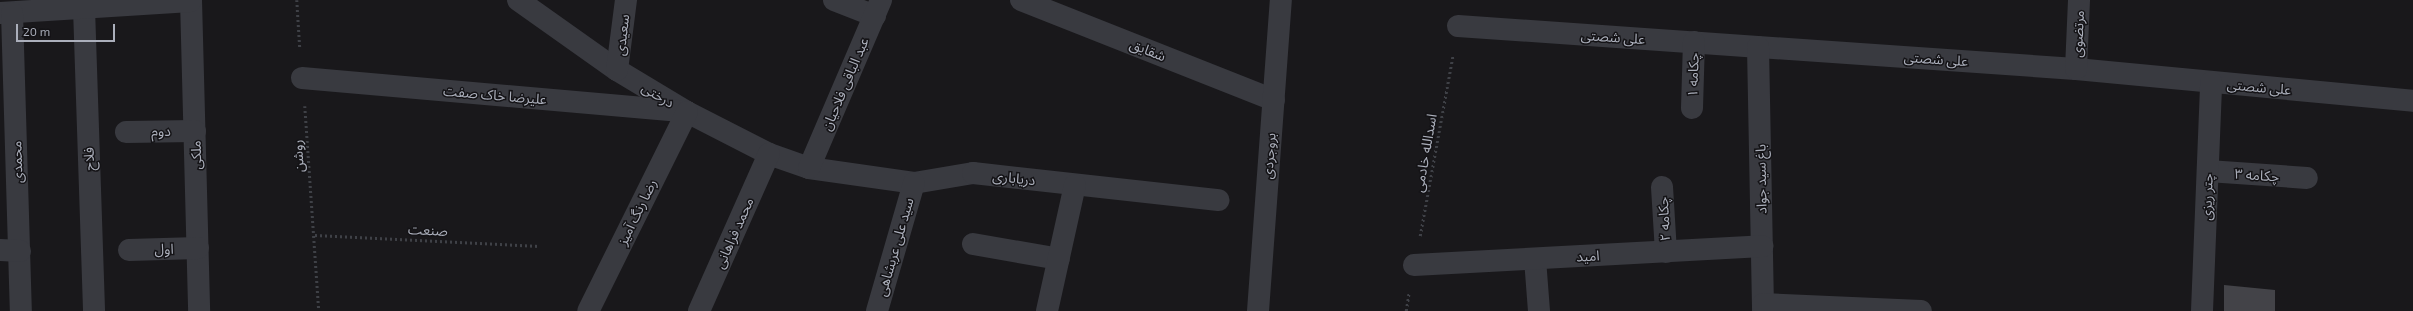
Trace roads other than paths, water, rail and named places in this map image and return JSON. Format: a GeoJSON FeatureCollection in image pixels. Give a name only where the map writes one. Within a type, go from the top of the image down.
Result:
{"type":"FeatureCollection","features":[{"type":"Feature","properties":{"kind":"street","name":"درختی"},"geometry":{"type":"LineString","coordinates":[[518,0],[618,70],[687,112],[769,154],[809,168]]}},
{"type":"Feature","properties":{"kind":"street","name":"سعیدی"},"geometry":{"type":"LineString","coordinates":[[618,70],[626,0]]}},
{"type":"Feature","properties":{"kind":"street"},"geometry":{"type":"LineString","coordinates":[[834,0],[878,8]]}},
{"type":"Feature","properties":{"kind":"street","name":"شقایق"},"geometry":{"type":"LineString","coordinates":[[1021,0],[1274,100]]}},
{"type":"Feature","properties":{"kind":"street","name":"بروجردی"},"geometry":{"type":"LineString","coordinates":[[1258,311],[1281,0]]}},
{"type":"Feature","properties":{"kind":"street","name":"مرتضوی"},"geometry":{"type":"LineString","coordinates":[[2076,69],[2079,0]]}},
{"type":"Feature","properties":{"kind":"street"},"geometry":{"type":"LineString","coordinates":[[6,13],[191,1]]}},
{"type":"Feature","properties":{"kind":"street","name":"ملکی"},"geometry":{"type":"LineString","coordinates":[[191,1],[199,311]]}},
{"type":"Feature","properties":{"kind":"street","name":"فلاح"},"geometry":{"type":"LineString","coordinates":[[84,8],[94,311]]}},
{"type":"Feature","properties":{"kind":"street","name":"عبد الباقی فلاحیان"},"geometry":{"type":"LineString","coordinates":[[809,168],[878,8]]}},
{"type":"Feature","properties":{"kind":"street","name":"محمدی"},"geometry":{"type":"LineString","coordinates":[[6,13],[10,250],[21,311]]}},
{"type":"Feature","properties":{"kind":"street","name":"علی شصتی"},"geometry":{"type":"LineString","coordinates":[[1458,26],[2076,69],[2413,101]]}},
{"type":"Feature","properties":{"kind":"street","name":"چکامه ۱"},"geometry":{"type":"LineString","coordinates":[[1692,108],[1694,42]]}},
{"type":"Feature","properties":{"kind":"street","name":"باغ سید جواد"},"geometry":{"type":"LineString","coordinates":[[1758,47],[1763,308]]}},
{"type":"Feature","properties":{"kind":"street","name":"علیرضا خاک صفت"},"geometry":{"type":"LineString","coordinates":[[302,78],[687,112]]}},
{"type":"Feature","properties":{"kind":"street","name":"چتر ریزی"},"geometry":{"type":"LineString","coordinates":[[2202,311],[2211,82]]}},
{"type":"Feature","properties":{"kind":"street","name":"رضا رنگ آمیز"},"geometry":{"type":"LineString","coordinates":[[588,311],[687,112]]}},
{"type":"Feature","properties":{"kind":"street","name":"دوم"},"geometry":{"type":"LineString","coordinates":[[126,132],[195,130]]}},
{"type":"Feature","properties":{"kind":"street","name":"محمد فراهانی"},"geometry":{"type":"LineString","coordinates":[[706,309],[769,154]]}},
{"type":"Feature","properties":{"kind":"street","name":"دریاباری"},"geometry":{"type":"LineString","coordinates":[[809,168],[914,183],[973,174],[1219,200]]}},
{"type":"Feature","properties":{"kind":"street","name":"چکامه ۳"},"geometry":{"type":"LineString","coordinates":[[2208,171],[2307,178]]}},
{"type":"Feature","properties":{"kind":"street","name":"سید علی عربشاهی"},"geometry":{"type":"LineString","coordinates":[[877,311],[914,183]]}},
{"type":"Feature","properties":{"kind":"street"},"geometry":{"type":"LineString","coordinates":[[1047,311],[1075,185]]}},
{"type":"Feature","properties":{"kind":"street","name":"چکامه ۲"},"geometry":{"type":"LineString","coordinates":[[1662,187],[1666,252]]}},
{"type":"Feature","properties":{"kind":"street"},"geometry":{"type":"LineString","coordinates":[[972,244],[1059,259]]}},
{"type":"Feature","properties":{"kind":"street","name":"امید"},"geometry":{"type":"LineString","coordinates":[[1414,266],[1762,246]]}},
{"type":"Feature","properties":{"kind":"street","name":"اول"},"geometry":{"type":"LineString","coordinates":[[129,250],[198,248]]}},
{"type":"Feature","properties":{"kind":"street"},"geometry":{"type":"LineString","coordinates":[[1535,259],[1539,311]]}},
{"type":"Feature","properties":{"kind":"street"},"geometry":{"type":"LineString","coordinates":[[1763,308],[1921,311]]}}]}
